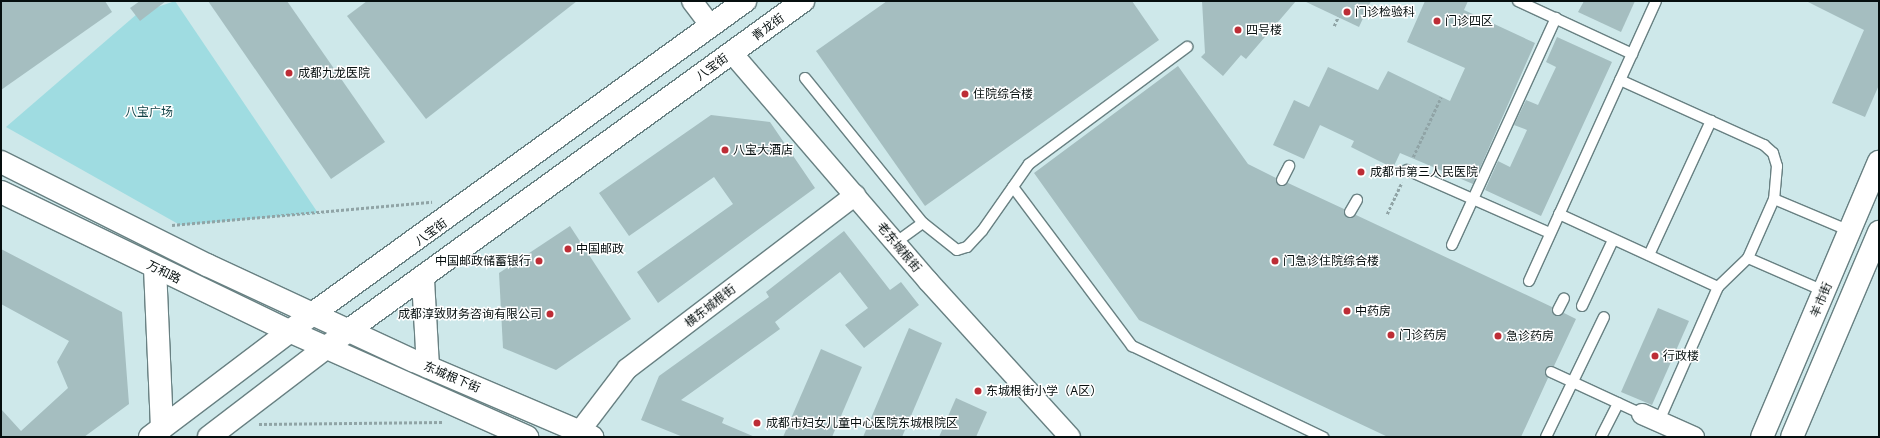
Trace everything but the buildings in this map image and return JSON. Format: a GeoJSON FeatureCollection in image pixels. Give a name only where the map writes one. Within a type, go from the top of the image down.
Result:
{"type":"FeatureCollection","features":[{"type":"Feature","properties":{"kind":"main road"},"geometry":{"type":"LineString","coordinates":[[711,26],[745,1]]}},
{"type":"Feature","properties":{"kind":"main road","name":"青龙街"},"geometry":{"type":"LineString","coordinates":[[732,53],[803,1]]}},
{"type":"Feature","properties":{"kind":"main road","name":"八宝街"},"geometry":{"type":"LineString","coordinates":[[156,433],[289,331],[711,26]]}},
{"type":"Feature","properties":{"kind":"main road","name":"八宝街"},"geometry":{"type":"LineString","coordinates":[[209,437],[349,330],[423,280],[732,53]]}},
{"type":"Feature","properties":{"kind":"main road"},"geometry":{"type":"LineString","coordinates":[[1,162],[207,265],[315,312]]}},
{"type":"Feature","properties":{"kind":"main road","name":"羊市街"},"geometry":{"type":"LineString","coordinates":[[1762,437],[1879,162]]}},
{"type":"Feature","properties":{"kind":"main road","name":"万和路"},"geometry":{"type":"LineString","coordinates":[[1,192],[155,268],[289,331],[328,347]]}},
{"type":"Feature","properties":{"kind":"main road"},"geometry":{"type":"LineString","coordinates":[[1792,437],[1879,232]]}},
{"type":"Feature","properties":{"kind":"main road"},"geometry":{"type":"LineString","coordinates":[[155,268],[156,433]]}},
{"type":"Feature","properties":{"kind":"main road"},"geometry":{"type":"LineString","coordinates":[[423,280],[428,367]]}},
{"type":"Feature","properties":{"kind":"main road","name":"东城根下街"},"geometry":{"type":"LineString","coordinates":[[315,312],[349,330],[428,367],[585,434]]}},
{"type":"Feature","properties":{"kind":"main road","name":"东城根下街"},"geometry":{"type":"LineString","coordinates":[[328,347],[517,435]]}},
{"type":"Feature","properties":{"kind":"street"},"geometry":{"type":"LineString","coordinates":[[692,1],[711,26]]}},
{"type":"Feature","properties":{"kind":"street","name":"老东城根街"},"geometry":{"type":"LineString","coordinates":[[732,53],[855,194],[895,243],[1070,437]]}},
{"type":"Feature","properties":{"kind":"street","name":"横东城根街"},"geometry":{"type":"LineString","coordinates":[[585,434],[627,369],[855,194]]}},
{"type":"Feature","properties":{"kind":"street"},"geometry":{"type":"LineString","coordinates":[[1642,414],[1694,437]]}},
{"type":"Feature","properties":{"kind":"lane"},"geometry":{"type":"LineString","coordinates":[[1518,1],[1632,54]]}},
{"type":"Feature","properties":{"kind":"lane"},"geometry":{"type":"LineString","coordinates":[[1528,281],[1656,1]]}},
{"type":"Feature","properties":{"kind":"lane"},"geometry":{"type":"LineString","coordinates":[[1452,245],[1556,18]]}},
{"type":"Feature","properties":{"kind":"lane"},"geometry":{"type":"LineString","coordinates":[[805,78],[923,223],[957,250],[967,247],[982,231],[1029,164],[1187,47]]}},
{"type":"Feature","properties":{"kind":"lane"},"geometry":{"type":"LineString","coordinates":[[1620,80],[1764,145],[1772,153],[1779,182],[1774,199],[1748,258],[1718,287],[1660,422]]}},
{"type":"Feature","properties":{"kind":"lane"},"geometry":{"type":"LineString","coordinates":[[1649,255],[1711,121]]}},
{"type":"Feature","properties":{"kind":"lane"},"geometry":{"type":"LineString","coordinates":[[1282,180],[1288,166]]}},
{"type":"Feature","properties":{"kind":"lane"},"geometry":{"type":"LineString","coordinates":[[1407,170],[1550,233]]}},
{"type":"Feature","properties":{"kind":"lane"},"geometry":{"type":"LineString","coordinates":[[1013,186],[1132,346],[1323,437]]}},
{"type":"Feature","properties":{"kind":"lane"},"geometry":{"type":"LineString","coordinates":[[1774,199],[1850,231]]}},
{"type":"Feature","properties":{"kind":"lane"},"geometry":{"type":"LineString","coordinates":[[1350,212],[1357,200]]}},
{"type":"Feature","properties":{"kind":"lane"},"geometry":{"type":"LineString","coordinates":[[1559,214],[1718,287]]}},
{"type":"Feature","properties":{"kind":"lane"},"geometry":{"type":"LineString","coordinates":[[895,243],[923,223]]}},
{"type":"Feature","properties":{"kind":"lane"},"geometry":{"type":"LineString","coordinates":[[1582,306],[1614,240]]}},
{"type":"Feature","properties":{"kind":"lane"},"geometry":{"type":"LineString","coordinates":[[1748,258],[1824,291]]}},
{"type":"Feature","properties":{"kind":"lane"},"geometry":{"type":"LineString","coordinates":[[1558,310],[1564,298]]}},
{"type":"Feature","properties":{"kind":"lane"},"geometry":{"type":"LineString","coordinates":[[1546,437],[1604,317]]}},
{"type":"Feature","properties":{"kind":"lane"},"geometry":{"type":"LineString","coordinates":[[1551,372],[1642,414]]}},
{"type":"Feature","properties":{"kind":"lane"},"geometry":{"type":"LineString","coordinates":[[1601,437],[1618,403]]}},
{"type":"Feature","properties":{"kind":"path"},"geometry":{"type":"LineString","coordinates":[[1334,26],[1338,17]]}},
{"type":"Feature","properties":{"kind":"path"},"geometry":{"type":"LineString","coordinates":[[1387,214],[1441,97]]}},
{"type":"Feature","properties":{"kind":"path"},"geometry":{"type":"LineString","coordinates":[[166,225],[437,201]]}},
{"type":"Feature","properties":{"kind":"path"},"geometry":{"type":"LineString","coordinates":[[226,424],[453,422]]}},
{"type":"Feature","properties":{"kind":"green space","name":"八宝广场"},"geometry":{"type":"Polygon","coordinates":[[[175,1],[318,213],[180,225],[6,127],[137,14],[175,1]]]}},
{"type":"Feature","properties":{"kind":"place","name":"门诊检验科"},"geometry":{"type":"Point","coordinates":[1347,12]}},
{"type":"Feature","properties":{"kind":"place","name":"门诊四区"},"geometry":{"type":"Point","coordinates":[1437,21]}},
{"type":"Feature","properties":{"kind":"place","name":"四号楼"},"geometry":{"type":"Point","coordinates":[1238,30]}},
{"type":"Feature","properties":{"kind":"place","name":"成都九龙医院"},"geometry":{"type":"Point","coordinates":[289,73]}},
{"type":"Feature","properties":{"kind":"place","name":"住院综合楼"},"geometry":{"type":"Point","coordinates":[965,94]}},
{"type":"Feature","properties":{"kind":"place","name":"八宝大酒店"},"geometry":{"type":"Point","coordinates":[725,150]}},
{"type":"Feature","properties":{"kind":"place","name":"成都市第三人民医院"},"geometry":{"type":"Point","coordinates":[1361,172]}},
{"type":"Feature","properties":{"kind":"place","name":"中国邮政"},"geometry":{"type":"Point","coordinates":[568,249]}},
{"type":"Feature","properties":{"kind":"place","name":"中国邮政储蓄银行"},"geometry":{"type":"Point","coordinates":[539,261]}},
{"type":"Feature","properties":{"kind":"place","name":"门急诊住院综合楼"},"geometry":{"type":"Point","coordinates":[1275,261]}},
{"type":"Feature","properties":{"kind":"place","name":"中药房"},"geometry":{"type":"Point","coordinates":[1347,311]}},
{"type":"Feature","properties":{"kind":"place","name":"成都淳致财务咨询有限公司"},"geometry":{"type":"Point","coordinates":[550,314]}},
{"type":"Feature","properties":{"kind":"place","name":"门诊药房"},"geometry":{"type":"Point","coordinates":[1391,335]}},
{"type":"Feature","properties":{"kind":"place","name":"急诊药房"},"geometry":{"type":"Point","coordinates":[1498,336]}},
{"type":"Feature","properties":{"kind":"place","name":"行政楼"},"geometry":{"type":"Point","coordinates":[1655,356]}},
{"type":"Feature","properties":{"kind":"place","name":"东城根街小学（A区）"},"geometry":{"type":"Point","coordinates":[978,391]}},
{"type":"Feature","properties":{"kind":"place","name":"成都市妇女儿童中心医院东城根院区"},"geometry":{"type":"Point","coordinates":[757,423]}}]}
